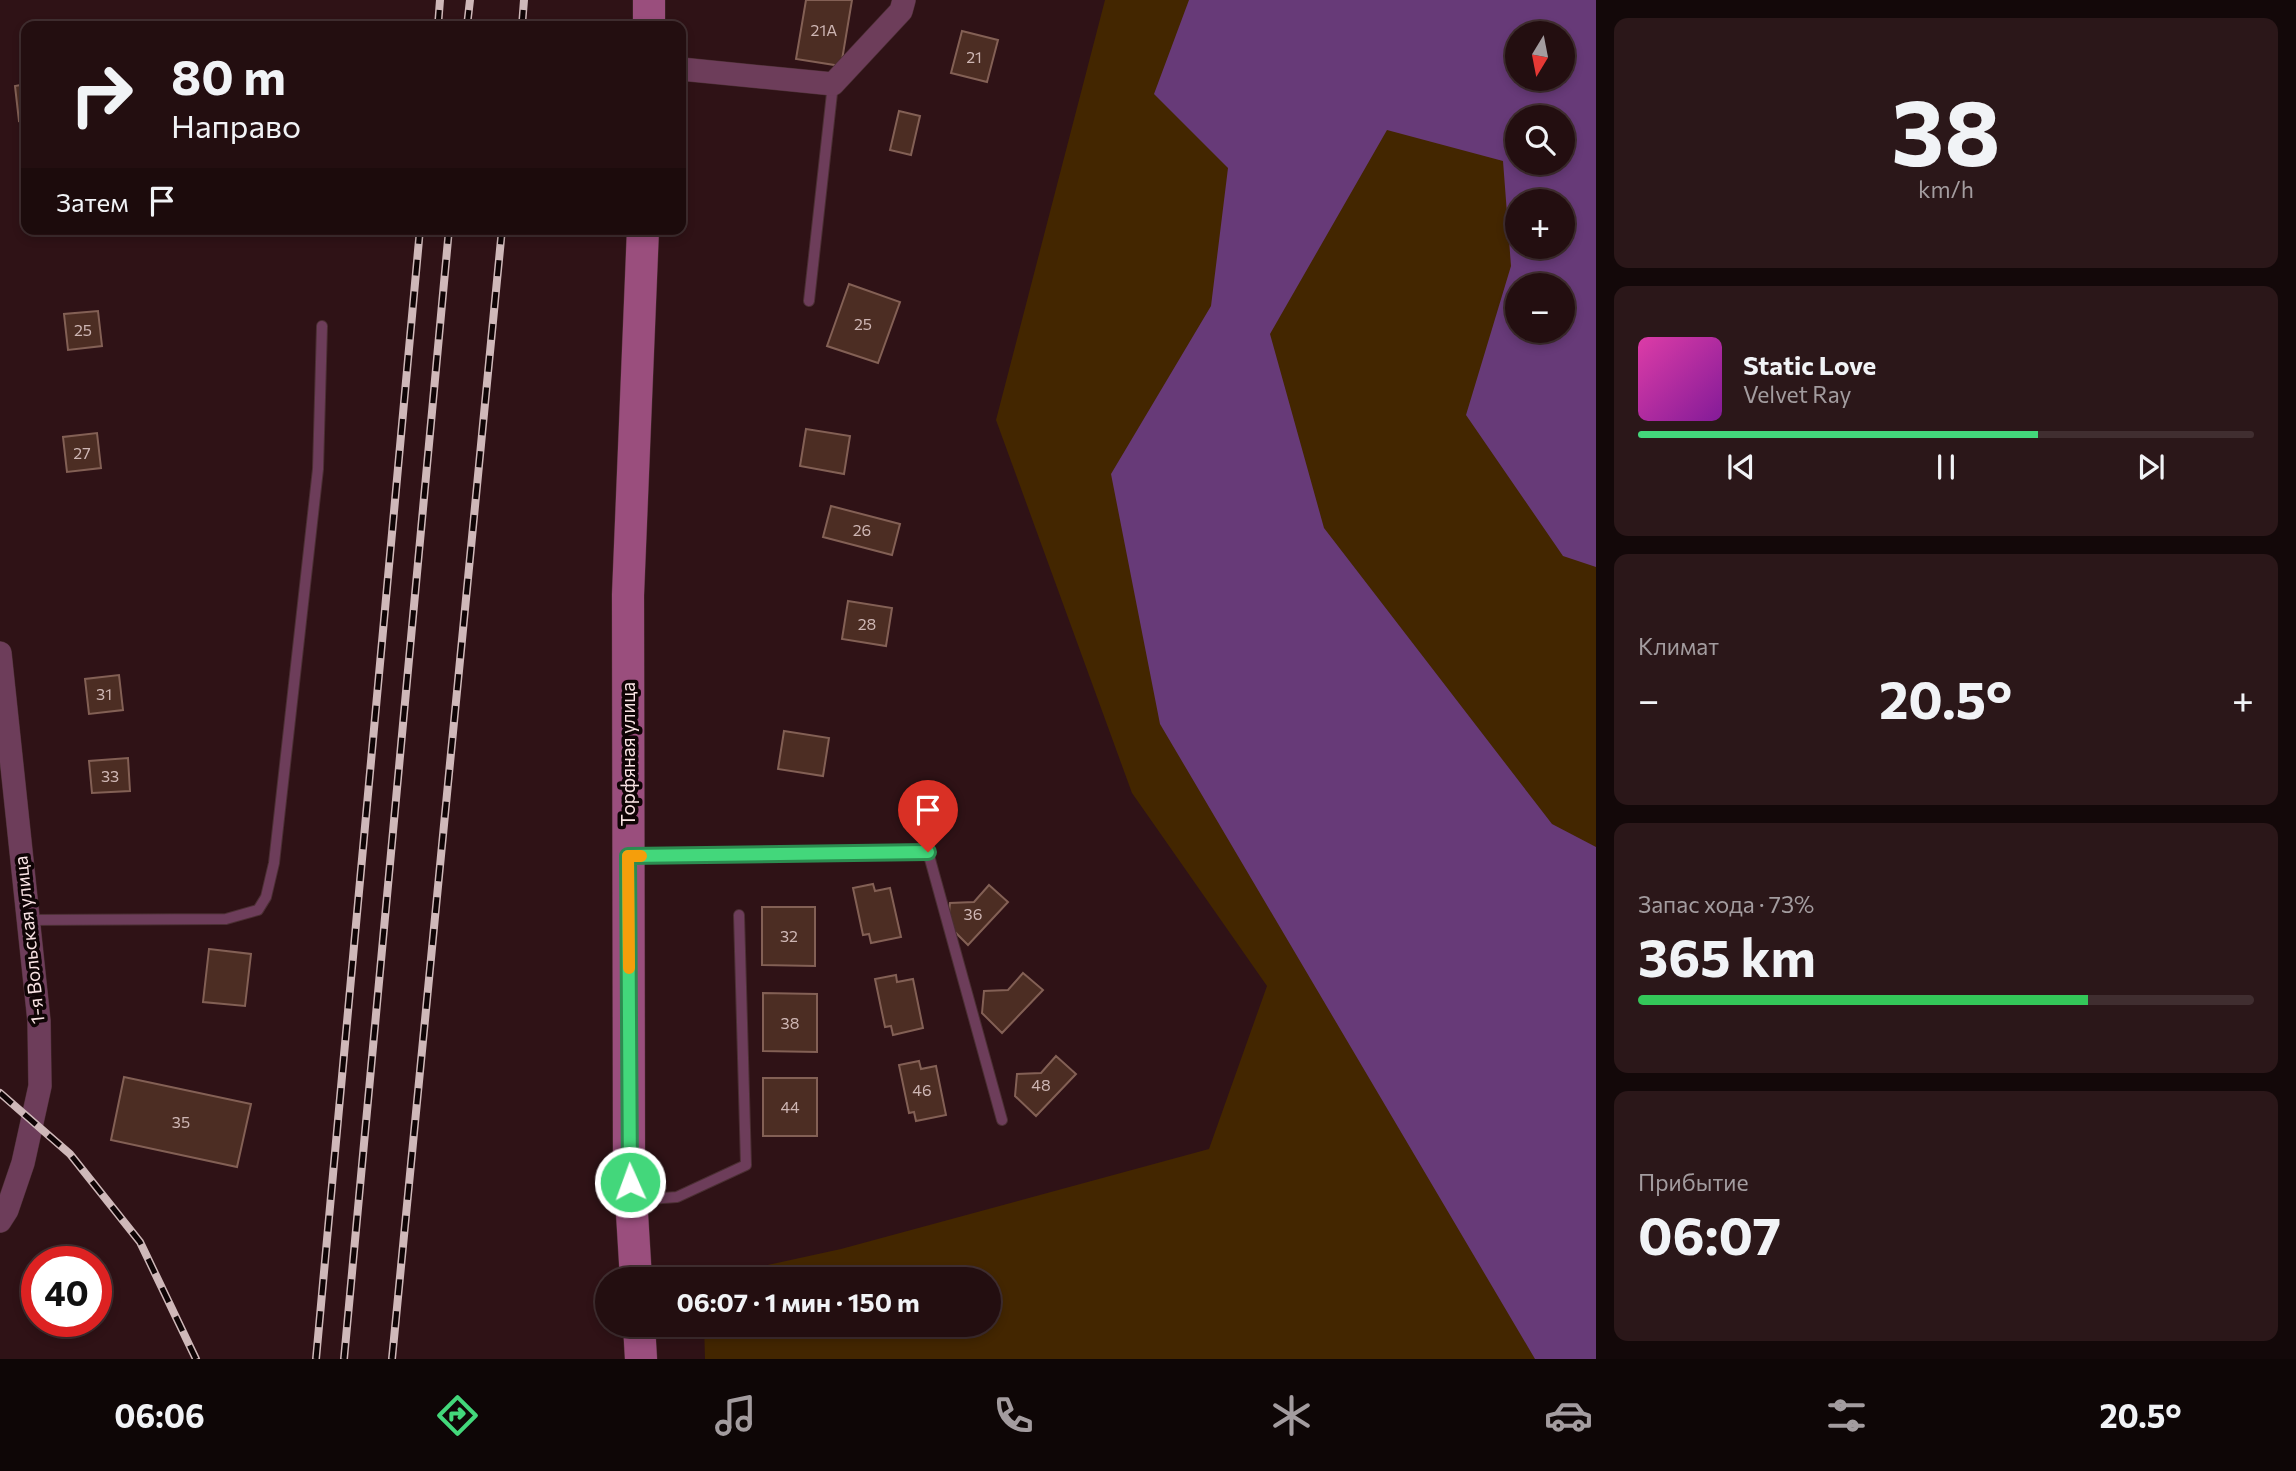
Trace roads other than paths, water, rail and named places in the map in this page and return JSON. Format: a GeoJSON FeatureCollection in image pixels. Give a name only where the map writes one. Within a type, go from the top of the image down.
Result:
{"type":"FeatureCollection","features":[{"type":"Feature","properties":{"kind":"street"},"geometry":{"type":"LineString","coordinates":[[649,0],[649,21]]}},
{"type":"Feature","properties":{"kind":"street"},"geometry":{"type":"LineString","coordinates":[[686,69],[833,84],[901,11],[904,0]]}},
{"type":"Feature","properties":{"kind":"street","name":"Торфяная улица"},"geometry":{"type":"LineString","coordinates":[[635,1267],[631,1200],[628,595],[643,235]]}},
{"type":"Feature","properties":{"kind":"street","name":"1-я Вольская улица"},"geometry":{"type":"LineString","coordinates":[[0,653],[10,864],[27,920],[39,1021],[40,1086],[23,1163],[8,1210],[0,1221]]}},
{"type":"Feature","properties":{"kind":"street"},"geometry":{"type":"LineString","coordinates":[[640,1337],[641,1359]]}},
{"type":"Feature","properties":{"kind":"lane"},"geometry":{"type":"LineString","coordinates":[[809,301],[833,84]]}},
{"type":"Feature","properties":{"kind":"lane"},"geometry":{"type":"LineString","coordinates":[[27,920],[226,919],[258,910],[266,897],[274,863],[318,469],[322,326]]}},
{"type":"Feature","properties":{"kind":"lane"},"geometry":{"type":"LineString","coordinates":[[628,856],[928,852],[1002,1120]]}},
{"type":"Feature","properties":{"kind":"lane"},"geometry":{"type":"LineString","coordinates":[[631,1200],[677,1197],[746,1166],[739,915]]}},
{"type":"Feature","properties":{"kind":"railway"},"geometry":{"type":"LineString","coordinates":[[438,21],[440,0]]}},
{"type":"Feature","properties":{"kind":"railway"},"geometry":{"type":"LineString","coordinates":[[468,21],[470,0]]}},
{"type":"Feature","properties":{"kind":"railway"},"geometry":{"type":"LineString","coordinates":[[522,21],[524,0]]}},
{"type":"Feature","properties":{"kind":"railway"},"geometry":{"type":"LineString","coordinates":[[316,1359],[419,235]]}},
{"type":"Feature","properties":{"kind":"railway"},"geometry":{"type":"LineString","coordinates":[[344,1359],[448,235]]}},
{"type":"Feature","properties":{"kind":"railway"},"geometry":{"type":"LineString","coordinates":[[392,1359],[501,235]]}},
{"type":"Feature","properties":{"kind":"railway"},"geometry":{"type":"LineString","coordinates":[[0,1093],[70,1154],[140,1242],[196,1359]]}}]}
